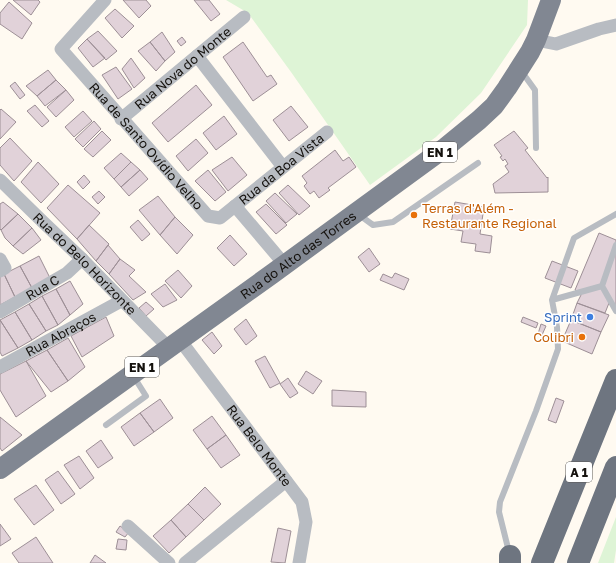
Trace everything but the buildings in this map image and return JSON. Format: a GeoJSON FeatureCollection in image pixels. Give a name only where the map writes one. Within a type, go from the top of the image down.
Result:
{"type":"FeatureCollection","features":[{"type":"Feature","properties":{"kind":"highway","name":"A 1"},"geometry":{"type":"LineString","coordinates":[[542,563],[616,380]]}},
{"type":"Feature","properties":{"kind":"highway","name":"A 1"},"geometry":{"type":"LineString","coordinates":[[578,563],[616,467]]}},
{"type":"Feature","properties":{"kind":"main road","name":"Rua do Alto das Torres"},"geometry":{"type":"LineString","coordinates":[[0,469],[357,213],[446,147],[479,120],[494,106],[520,69],[536,40],[551,0]]}},
{"type":"Feature","properties":{"kind":"street","name":"Rua de Santo Ovídio Velho"},"geometry":{"type":"LineString","coordinates":[[105,0],[61,49],[121,119],[208,216],[220,218],[235,206]]}},
{"type":"Feature","properties":{"kind":"street","name":"Rua Nova do Monte"},"geometry":{"type":"LineString","coordinates":[[121,119],[244,17]]}},
{"type":"Feature","properties":{"kind":"street"},"geometry":{"type":"LineString","coordinates":[[536,40],[556,44],[599,29],[616,25]]}},
{"type":"Feature","properties":{"kind":"street"},"geometry":{"type":"LineString","coordinates":[[197,56],[283,167]]}},
{"type":"Feature","properties":{"kind":"street","name":"Rua da Boa Vista"},"geometry":{"type":"LineString","coordinates":[[235,206],[327,132]]}},
{"type":"Feature","properties":{"kind":"street","name":"Rua do Belo Horizonte"},"geometry":{"type":"LineString","coordinates":[[0,180],[82,259],[121,301],[175,344]]}},
{"type":"Feature","properties":{"kind":"street"},"geometry":{"type":"LineString","coordinates":[[235,206],[285,265]]}},
{"type":"Feature","properties":{"kind":"street","name":"Rua C"},"geometry":{"type":"LineString","coordinates":[[0,312],[67,274],[82,259]]}},
{"type":"Feature","properties":{"kind":"street"},"geometry":{"type":"LineString","coordinates":[[0,260],[5,268],[0,271]]}},
{"type":"Feature","properties":{"kind":"street","name":"Rua Abraços"},"geometry":{"type":"LineString","coordinates":[[0,367],[121,301]]}},
{"type":"Feature","properties":{"kind":"street","name":"Rua Belo Monte"},"geometry":{"type":"LineString","coordinates":[[175,344],[302,502],[306,522],[300,563]]}},
{"type":"Feature","properties":{"kind":"street"},"geometry":{"type":"LineString","coordinates":[[185,563],[286,481]]}},
{"type":"Feature","properties":{"kind":"street"},"geometry":{"type":"LineString","coordinates":[[128,526],[170,563]]}},
{"type":"Feature","properties":{"kind":"lane"},"geometry":{"type":"LineString","coordinates":[[520,69],[535,90],[536,148]]}},
{"type":"Feature","properties":{"kind":"lane"},"geometry":{"type":"LineString","coordinates":[[357,213],[373,225],[393,222],[478,163]]}},
{"type":"Feature","properties":{"kind":"lane"},"geometry":{"type":"LineString","coordinates":[[510,559],[499,512],[500,502],[558,350],[557,327],[552,300],[574,238],[616,214]]}},
{"type":"Feature","properties":{"kind":"lane"},"geometry":{"type":"LineString","coordinates":[[616,246],[602,286],[616,310]]}},
{"type":"Feature","properties":{"kind":"lane"},"geometry":{"type":"LineString","coordinates":[[552,300],[602,286]]}},
{"type":"Feature","properties":{"kind":"lane"},"geometry":{"type":"LineString","coordinates":[[106,425],[146,396],[132,374]]}},
{"type":"Feature","properties":{"kind":"green space"},"geometry":{"type":"Polygon","coordinates":[[[226,0],[528,0],[527,25],[481,93],[436,137],[370,185],[248,13],[226,0]]]}},
{"type":"Feature","properties":{"kind":"green space"},"geometry":{"type":"Polygon","coordinates":[[[616,517],[616,550],[614,563],[598,563],[616,517]]]}},
{"type":"Feature","properties":{"kind":"place","name":"Terras d'Além - Restaurante Regional"},"geometry":{"type":"Point","coordinates":[414,215]}},
{"type":"Feature","properties":{"kind":"place","name":"Sprint"},"geometry":{"type":"Point","coordinates":[590,317]}},
{"type":"Feature","properties":{"kind":"place","name":"Colibri"},"geometry":{"type":"Point","coordinates":[582,337]}}]}
